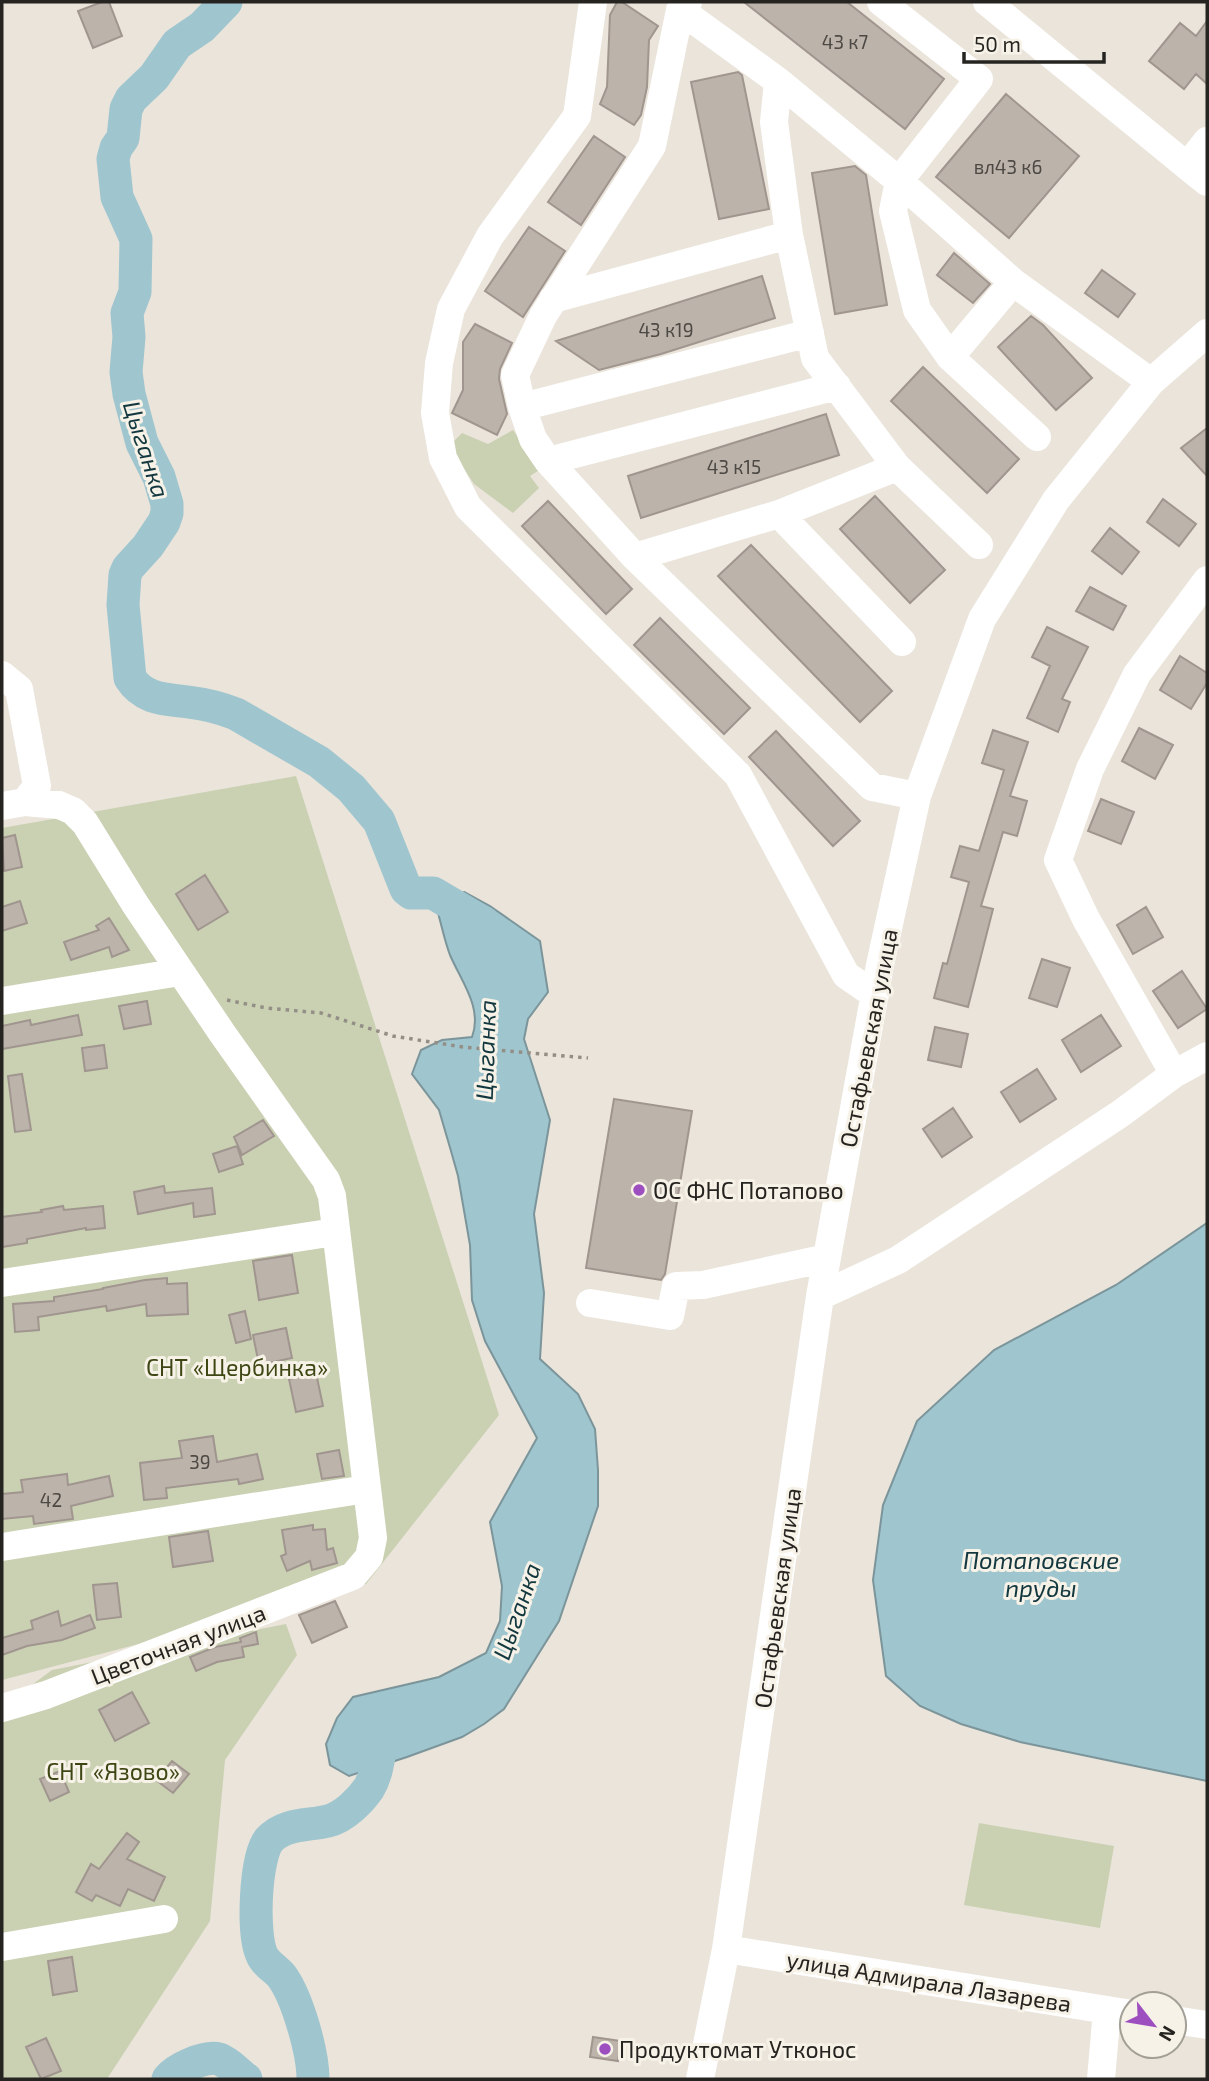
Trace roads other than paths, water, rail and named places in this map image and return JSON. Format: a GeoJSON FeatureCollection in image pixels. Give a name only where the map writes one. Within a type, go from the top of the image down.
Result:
{"type":"FeatureCollection","features":[{"type":"Feature","properties":{"kind":"street"},"geometry":{"type":"LineString","coordinates":[[593,2],[577,116],[490,236],[451,309],[439,363],[435,413],[443,458],[468,506],[738,775],[846,975],[875,995]]}},
{"type":"Feature","properties":{"kind":"street"},"geometry":{"type":"LineString","coordinates":[[881,2],[979,79],[899,181],[893,211],[917,310],[950,357],[1037,437]]}},
{"type":"Feature","properties":{"kind":"street"},"geometry":{"type":"LineString","coordinates":[[987,2],[1197,174],[1207,141]]}},
{"type":"Feature","properties":{"kind":"street"},"geometry":{"type":"LineString","coordinates":[[917,796],[872,787],[635,557],[548,461],[533,439],[522,407],[515,375],[553,299],[652,146],[684,6],[899,181],[1013,282],[1151,382]]}},
{"type":"Feature","properties":{"kind":"street"},"geometry":{"type":"LineString","coordinates":[[778,82],[774,122],[789,235],[815,358],[897,467],[979,545]]}},
{"type":"Feature","properties":{"kind":"street"},"geometry":{"type":"LineString","coordinates":[[553,299],[789,235]]}},
{"type":"Feature","properties":{"kind":"street"},"geometry":{"type":"LineString","coordinates":[[950,357],[1013,282]]}},
{"type":"Feature","properties":{"kind":"street"},"geometry":{"type":"LineString","coordinates":[[522,407],[810,333]]}},
{"type":"Feature","properties":{"kind":"street","name":"Остафьевская улица"},"geometry":{"type":"LineString","coordinates":[[700,2079],[726,1949],[820,1296],[875,995],[917,796],[982,619],[1056,500],[1151,382],[1207,333]]}},
{"type":"Feature","properties":{"kind":"street"},"geometry":{"type":"LineString","coordinates":[[548,461],[836,386]]}},
{"type":"Feature","properties":{"kind":"street"},"geometry":{"type":"LineString","coordinates":[[635,557],[779,514],[897,467]]}},
{"type":"Feature","properties":{"kind":"street"},"geometry":{"type":"LineString","coordinates":[[779,514],[902,642]]}},
{"type":"Feature","properties":{"kind":"street"},"geometry":{"type":"LineString","coordinates":[[1174,1074],[1086,919],[1058,860],[1090,769],[1137,674],[1207,580]]}},
{"type":"Feature","properties":{"kind":"street"},"geometry":{"type":"LineString","coordinates":[[2,675],[19,689],[37,786],[13,804]]}},
{"type":"Feature","properties":{"kind":"street"},"geometry":{"type":"LineString","coordinates":[[2,1548],[366,1489],[332,1196],[319,1168],[188,982],[85,823],[73,811],[59,806],[13,804]]}},
{"type":"Feature","properties":{"kind":"street"},"geometry":{"type":"LineString","coordinates":[[2,1001],[188,982]]}},
{"type":"Feature","properties":{"kind":"street"},"geometry":{"type":"LineString","coordinates":[[820,1296],[898,1260],[1120,1114],[1174,1074],[1207,1056]]}},
{"type":"Feature","properties":{"kind":"street"},"geometry":{"type":"LineString","coordinates":[[2,1283],[335,1232]]}},
{"type":"Feature","properties":{"kind":"street"},"geometry":{"type":"LineString","coordinates":[[590,1303],[670,1316],[676,1286],[703,1285],[827,1258]]}},
{"type":"Feature","properties":{"kind":"street","name":"Цветочная улица"},"geometry":{"type":"LineString","coordinates":[[2,1708],[46,1695],[353,1576],[369,1557],[373,1538],[366,1489]]}},
{"type":"Feature","properties":{"kind":"street"},"geometry":{"type":"LineString","coordinates":[[2,1947],[164,1919]]}},
{"type":"Feature","properties":{"kind":"street","name":"улица Адмирала Лазарева"},"geometry":{"type":"LineString","coordinates":[[726,1949],[1118,2012]]}},
{"type":"Feature","properties":{"kind":"street"},"geometry":{"type":"LineString","coordinates":[[1101,2079],[1118,2019]]}},
{"type":"Feature","properties":{"kind":"street"},"geometry":{"type":"LineString","coordinates":[[1188,2022],[1207,2025]]}},
{"type":"Feature","properties":{"kind":"water"},"geometry":{"type":"Polygon","coordinates":[[[464,892],[490,906],[540,941],[548,992],[528,1019],[524,1039],[550,1120],[534,1214],[544,1293],[540,1359],[578,1394],[595,1429],[598,1506],[559,1621],[504,1709],[462,1737],[349,1776],[330,1765],[326,1744],[337,1718],[353,1697],[439,1677],[486,1653],[500,1621],[502,1586],[490,1522],[537,1438],[485,1341],[472,1300],[470,1245],[458,1176],[439,1110],[412,1074],[421,1050],[442,1040],[472,1037],[475,1026],[473,1005],[450,955],[438,913],[446,900],[464,892]]]}},
{"type":"Feature","properties":{"kind":"water","name":"Потаповские пруды"},"geometry":{"type":"Polygon","coordinates":[[[1207,1223],[1207,1781],[1020,1742],[961,1724],[920,1706],[886,1676],[873,1580],[883,1505],[917,1421],[994,1350],[1116,1285],[1207,1223]]]}},
{"type":"Feature","properties":{"kind":"waterway","name":"Цыганка"},"geometry":{"type":"LineString","coordinates":[[226,2],[202,27],[177,44],[154,77],[131,99],[126,109],[123,138],[113,159],[117,197],[136,239],[135,292],[127,313],[129,337],[126,372],[129,394],[142,443],[159,477],[167,504],[164,522],[125,575],[123,605],[130,678],[142,691],[156,697],[207,705],[236,714],[319,762],[351,788],[379,821],[406,889],[411,893],[433,893],[484,923]]}},
{"type":"Feature","properties":{"kind":"waterway","name":"Цыганка"},"geometry":{"type":"LineString","coordinates":[[313,2079],[307,2041],[294,1999],[283,1978],[264,1958],[259,1945],[256,1896],[261,1863],[264,1849],[275,1835],[289,1828],[334,1819],[361,1798],[376,1772],[387,1722]]}},
{"type":"Feature","properties":{"kind":"waterway","name":"Цыганка"},"geometry":{"type":"LineString","coordinates":[[168,2079],[191,2064],[213,2058],[226,2063],[246,2079]]}},
{"type":"Feature","properties":{"kind":"place","name":"ОС ФНС Потапово"},"geometry":{"type":"Point","coordinates":[639,1190]}},
{"type":"Feature","properties":{"kind":"place","name":"Продуктомат Утконос"},"geometry":{"type":"Point","coordinates":[605,2049]}},
{"type":"Feature","properties":{"kind":"park label","name":"СНТ «Щербинка»"},"geometry":{"type":"Point","coordinates":[237,1367]}},
{"type":"Feature","properties":{"kind":"park label","name":"СНТ «Язово»"},"geometry":{"type":"Point","coordinates":[113,1771]}}]}
